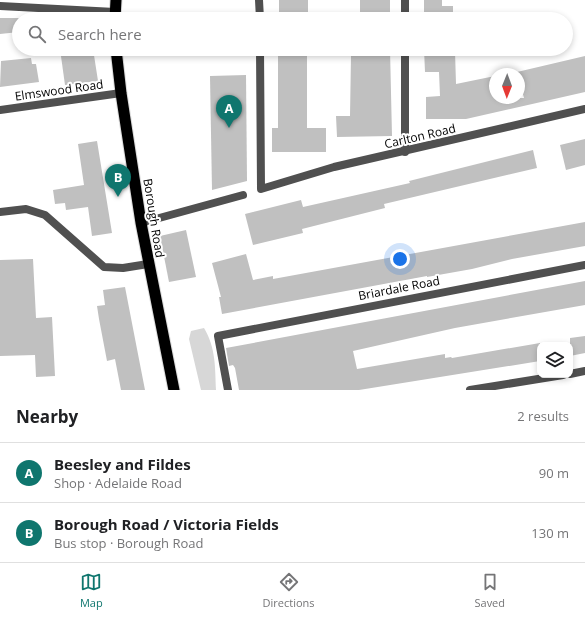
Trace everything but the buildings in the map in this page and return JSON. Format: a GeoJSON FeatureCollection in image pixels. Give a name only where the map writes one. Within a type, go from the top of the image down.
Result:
{"type":"FeatureCollection","features":[{"type":"Feature","properties":{"kind":"highway"},"geometry":{"type":"LineString","coordinates":[[115,12],[116,0]]}},
{"type":"Feature","properties":{"kind":"highway","name":"Borough Road"},"geometry":{"type":"LineString","coordinates":[[117,56],[120,93],[148,264],[174,390]]}},
{"type":"Feature","properties":{"kind":"street"},"geometry":{"type":"LineString","coordinates":[[259,0],[260,12]]}},
{"type":"Feature","properties":{"kind":"street"},"geometry":{"type":"LineString","coordinates":[[405,0],[405,12]]}},
{"type":"Feature","properties":{"kind":"street"},"geometry":{"type":"LineString","coordinates":[[0,6],[69,12]]}},
{"type":"Feature","properties":{"kind":"street","name":"Carlton Road"},"geometry":{"type":"LineString","coordinates":[[260,56],[261,189],[334,167],[405,152],[585,109]]}},
{"type":"Feature","properties":{"kind":"street"},"geometry":{"type":"LineString","coordinates":[[405,56],[405,152]]}},
{"type":"Feature","properties":{"kind":"street","name":"Elmswood Road"},"geometry":{"type":"LineString","coordinates":[[0,110],[120,93]]}},
{"type":"Feature","properties":{"kind":"street"},"geometry":{"type":"LineString","coordinates":[[141,223],[243,195]]}},
{"type":"Feature","properties":{"kind":"street"},"geometry":{"type":"LineString","coordinates":[[0,212],[26,209],[45,215],[104,267],[123,268],[148,264]]}},
{"type":"Feature","properties":{"kind":"street","name":"Briardale Road"},"geometry":{"type":"LineString","coordinates":[[228,390],[218,336],[585,265]]}},
{"type":"Feature","properties":{"kind":"street"},"geometry":{"type":"LineString","coordinates":[[573,373],[585,371]]}},
{"type":"Feature","properties":{"kind":"street"},"geometry":{"type":"LineString","coordinates":[[470,390],[544,378]]}},
{"type":"Feature","properties":{"kind":"shaded area"},"geometry":{"type":"Polygon","coordinates":[[[204,328],[213,351],[216,390],[201,390],[189,339],[191,331],[204,328]]]}},
{"type":"Feature","properties":{"kind":"place","name":"Beesley and Fildes"},"geometry":{"type":"Point","coordinates":[229,128]}},
{"type":"Feature","properties":{"kind":"place","name":"Borough Road / Victoria Fields"},"geometry":{"type":"Point","coordinates":[118,197]}}]}
